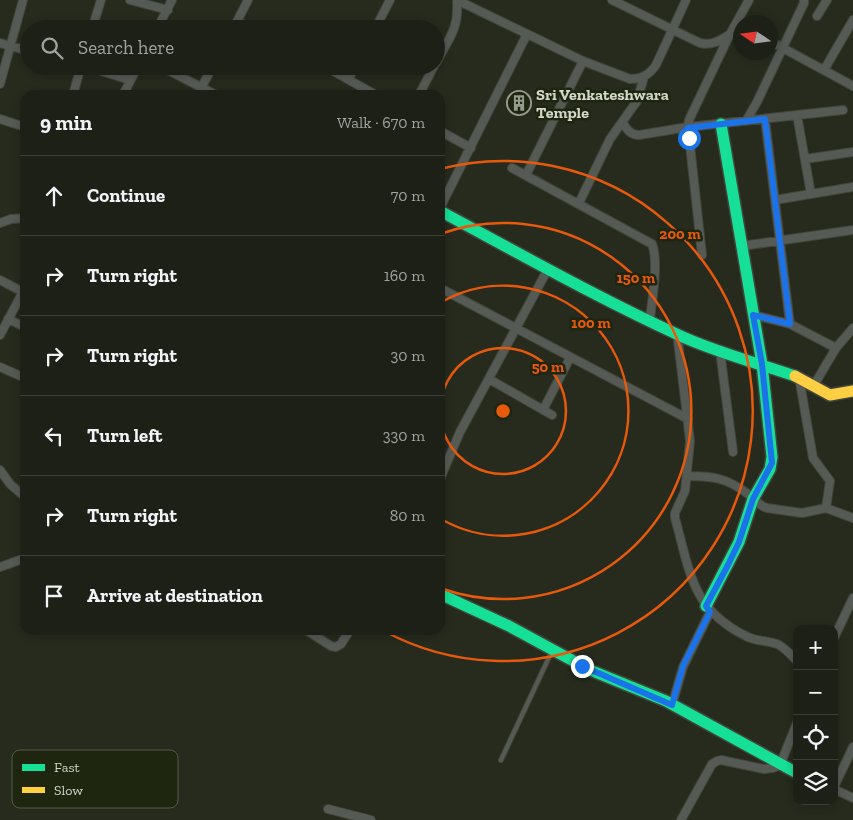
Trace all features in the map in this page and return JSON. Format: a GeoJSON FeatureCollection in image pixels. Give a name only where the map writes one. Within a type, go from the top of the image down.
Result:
{"type":"FeatureCollection","features":[{"type":"Feature","properties":{"kind":"street"},"geometry":{"type":"LineString","coordinates":[[0,84],[23,0]]}},
{"type":"Feature","properties":{"kind":"street"},"geometry":{"type":"LineString","coordinates":[[95,20],[101,0]]}},
{"type":"Feature","properties":{"kind":"street"},"geometry":{"type":"LineString","coordinates":[[162,20],[172,0]]}},
{"type":"Feature","properties":{"kind":"street"},"geometry":{"type":"LineString","coordinates":[[238,20],[248,0]]}},
{"type":"Feature","properties":{"kind":"street"},"geometry":{"type":"LineString","coordinates":[[380,20],[390,0]]}},
{"type":"Feature","properties":{"kind":"street"},"geometry":{"type":"LineString","coordinates":[[612,0],[700,43],[708,45],[716,43],[733,34]]}},
{"type":"Feature","properties":{"kind":"street"},"geometry":{"type":"LineString","coordinates":[[445,47],[456,27],[460,1],[583,61],[630,78],[644,77],[656,66],[686,0]]}},
{"type":"Feature","properties":{"kind":"street"},"geometry":{"type":"LineString","coordinates":[[702,256],[688,128],[690,115],[749,0]]}},
{"type":"Feature","properties":{"kind":"street"},"geometry":{"type":"LineString","coordinates":[[746,121],[757,102],[804,0]]}},
{"type":"Feature","properties":{"kind":"street"},"geometry":{"type":"LineString","coordinates":[[817,16],[827,0]]}},
{"type":"Feature","properties":{"kind":"street"},"geometry":{"type":"LineString","coordinates":[[135,1],[168,10]]}},
{"type":"Feature","properties":{"kind":"street"},"geometry":{"type":"LineString","coordinates":[[824,70],[853,20]]}},
{"type":"Feature","properties":{"kind":"street"},"geometry":{"type":"LineString","coordinates":[[445,200],[526,34]]}},
{"type":"Feature","properties":{"kind":"street"},"geometry":{"type":"LineString","coordinates":[[0,42],[20,48]]}},
{"type":"Feature","properties":{"kind":"street"},"geometry":{"type":"LineString","coordinates":[[778,46],[853,85]]}},
{"type":"Feature","properties":{"kind":"street"},"geometry":{"type":"LineString","coordinates":[[526,175],[583,61]]}},
{"type":"Feature","properties":{"kind":"street"},"geometry":{"type":"LineString","coordinates":[[74,90],[80,75]]}},
{"type":"Feature","properties":{"kind":"street"},"geometry":{"type":"LineString","coordinates":[[113,75],[130,80]]}},
{"type":"Feature","properties":{"kind":"street"},"geometry":{"type":"LineString","coordinates":[[125,90],[133,75]]}},
{"type":"Feature","properties":{"kind":"street"},"geometry":{"type":"LineString","coordinates":[[177,75],[205,90]]}},
{"type":"Feature","properties":{"kind":"street"},"geometry":{"type":"LineString","coordinates":[[201,88],[208,75]]}},
{"type":"Feature","properties":{"kind":"street"},"geometry":{"type":"LineString","coordinates":[[341,75],[367,90]]}},
{"type":"Feature","properties":{"kind":"street"},"geometry":{"type":"LineString","coordinates":[[348,79],[350,75]]}},
{"type":"Feature","properties":{"kind":"street"},"geometry":{"type":"LineString","coordinates":[[422,90],[429,75]]}},
{"type":"Feature","properties":{"kind":"street"},"geometry":{"type":"LineString","coordinates":[[579,203],[610,139],[637,101],[644,77]]}},
{"type":"Feature","properties":{"kind":"street"},"geometry":{"type":"LineString","coordinates":[[622,122],[634,135],[843,110]]}},
{"type":"Feature","properties":{"kind":"street"},"geometry":{"type":"LineString","coordinates":[[797,115],[811,194]]}},
{"type":"Feature","properties":{"kind":"street"},"geometry":{"type":"LineString","coordinates":[[0,119],[20,125]]}},
{"type":"Feature","properties":{"kind":"street"},"geometry":{"type":"LineString","coordinates":[[765,119],[790,324]]}},
{"type":"Feature","properties":{"kind":"street"},"geometry":{"type":"LineString","coordinates":[[672,705],[683,666],[739,542],[753,499],[770,469],[772,457],[762,364],[721,124]]}},
{"type":"Feature","properties":{"kind":"street"},"geometry":{"type":"LineString","coordinates":[[445,134],[471,148]]}},
{"type":"Feature","properties":{"kind":"street"},"geometry":{"type":"LineString","coordinates":[[805,159],[853,152]]}},
{"type":"Feature","properties":{"kind":"street"},"geometry":{"type":"LineString","coordinates":[[512,168],[652,244],[654,271],[650,319]]}},
{"type":"Feature","properties":{"kind":"street"},"geometry":{"type":"LineString","coordinates":[[775,200],[853,187]]}},
{"type":"Feature","properties":{"kind":"street"},"geometry":{"type":"LineString","coordinates":[[445,213],[548,268],[677,333],[720,351],[799,377],[826,393],[833,395],[853,391]]}},
{"type":"Feature","properties":{"kind":"street"},"geometry":{"type":"LineString","coordinates":[[0,223],[20,218]]}},
{"type":"Feature","properties":{"kind":"street"},"geometry":{"type":"LineString","coordinates":[[742,246],[853,230]]}},
{"type":"Feature","properties":{"kind":"street"},"geometry":{"type":"LineString","coordinates":[[445,467],[460,432],[548,268]]}},
{"type":"Feature","properties":{"kind":"street"},"geometry":{"type":"LineString","coordinates":[[0,280],[20,288]]}},
{"type":"Feature","properties":{"kind":"street"},"geometry":{"type":"LineString","coordinates":[[445,291],[688,419]]}},
{"type":"Feature","properties":{"kind":"street"},"geometry":{"type":"LineString","coordinates":[[0,335],[4,321],[20,296]]}},
{"type":"Feature","properties":{"kind":"street"},"geometry":{"type":"LineString","coordinates":[[753,315],[790,324],[836,348]]}},
{"type":"Feature","properties":{"kind":"street"},"geometry":{"type":"LineString","coordinates":[[4,321],[20,325]]}},
{"type":"Feature","properties":{"kind":"street"},"geometry":{"type":"LineString","coordinates":[[814,385],[836,348],[853,328]]}},
{"type":"Feature","properties":{"kind":"street"},"geometry":{"type":"LineString","coordinates":[[677,333],[690,441],[685,491],[675,513],[675,518],[695,587],[708,609],[748,638],[780,645],[793,656]]}},
{"type":"Feature","properties":{"kind":"street"},"geometry":{"type":"LineString","coordinates":[[720,351],[733,452]]}},
{"type":"Feature","properties":{"kind":"street"},"geometry":{"type":"LineString","coordinates":[[543,410],[570,358]]}},
{"type":"Feature","properties":{"kind":"street"},"geometry":{"type":"LineString","coordinates":[[0,367],[20,376]]}},
{"type":"Feature","properties":{"kind":"street"},"geometry":{"type":"LineString","coordinates":[[799,377],[813,458],[830,481],[826,508]]}},
{"type":"Feature","properties":{"kind":"street"},"geometry":{"type":"LineString","coordinates":[[489,379],[552,415]]}},
{"type":"Feature","properties":{"kind":"street"},"geometry":{"type":"LineString","coordinates":[[0,470],[10,484],[20,493]]}},
{"type":"Feature","properties":{"kind":"street"},"geometry":{"type":"LineString","coordinates":[[687,476],[717,477],[747,493],[762,507],[796,513],[826,508],[853,518]]}},
{"type":"Feature","properties":{"kind":"street"},"geometry":{"type":"LineString","coordinates":[[0,567],[20,560]]}},
{"type":"Feature","properties":{"kind":"street"},"geometry":{"type":"LineString","coordinates":[[445,596],[509,626],[590,670],[672,705],[793,771]]}},
{"type":"Feature","properties":{"kind":"street"},"geometry":{"type":"LineString","coordinates":[[838,630],[853,598]]}},
{"type":"Feature","properties":{"kind":"street"},"geometry":{"type":"LineString","coordinates":[[314,635],[336,647],[341,644],[347,635]]}},
{"type":"Feature","properties":{"kind":"street"},"geometry":{"type":"LineString","coordinates":[[681,820],[712,764],[721,760],[769,769],[780,765],[793,733]]}},
{"type":"Feature","properties":{"kind":"street"},"geometry":{"type":"LineString","coordinates":[[838,779],[853,747]]}},
{"type":"Feature","properties":{"kind":"street"},"geometry":{"type":"LineString","coordinates":[[838,790],[853,798]]}},
{"type":"Feature","properties":{"kind":"street"},"geometry":{"type":"LineString","coordinates":[[328,809],[371,820]]}},
{"type":"Feature","properties":{"kind":"lane"},"geometry":{"type":"LineString","coordinates":[[501,760],[553,650]]}},
{"type":"Feature","properties":{"kind":"traffic: fast"},"geometry":{"type":"LineString","coordinates":[[706,606],[739,542],[753,499],[770,469],[772,457],[762,364],[721,124]]}},
{"type":"Feature","properties":{"kind":"traffic: fast"},"geometry":{"type":"LineString","coordinates":[[445,214],[591,292],[683,337],[724,353],[795,376]]}},
{"type":"Feature","properties":{"kind":"traffic: fast"},"geometry":{"type":"LineString","coordinates":[[445,596],[509,626],[590,670],[666,701],[793,771]]}},
{"type":"Feature","properties":{"kind":"traffic: slow"},"geometry":{"type":"LineString","coordinates":[[795,376],[830,395],[853,391]]}},
{"type":"Feature","properties":{"kind":"place","name":"Sri Venkateshwara Temple"},"geometry":{"type":"Point","coordinates":[519,103]}},
{"type":"Feature","properties":{"kind":"route"},"geometry":{"type":"LineString","coordinates":[[582,666],[672,705],[683,666],[710,612],[706,606],[739,542],[753,499],[772,463],[762,364],[753,315],[790,324],[765,119],[688,128],[689,138]]}}]}
